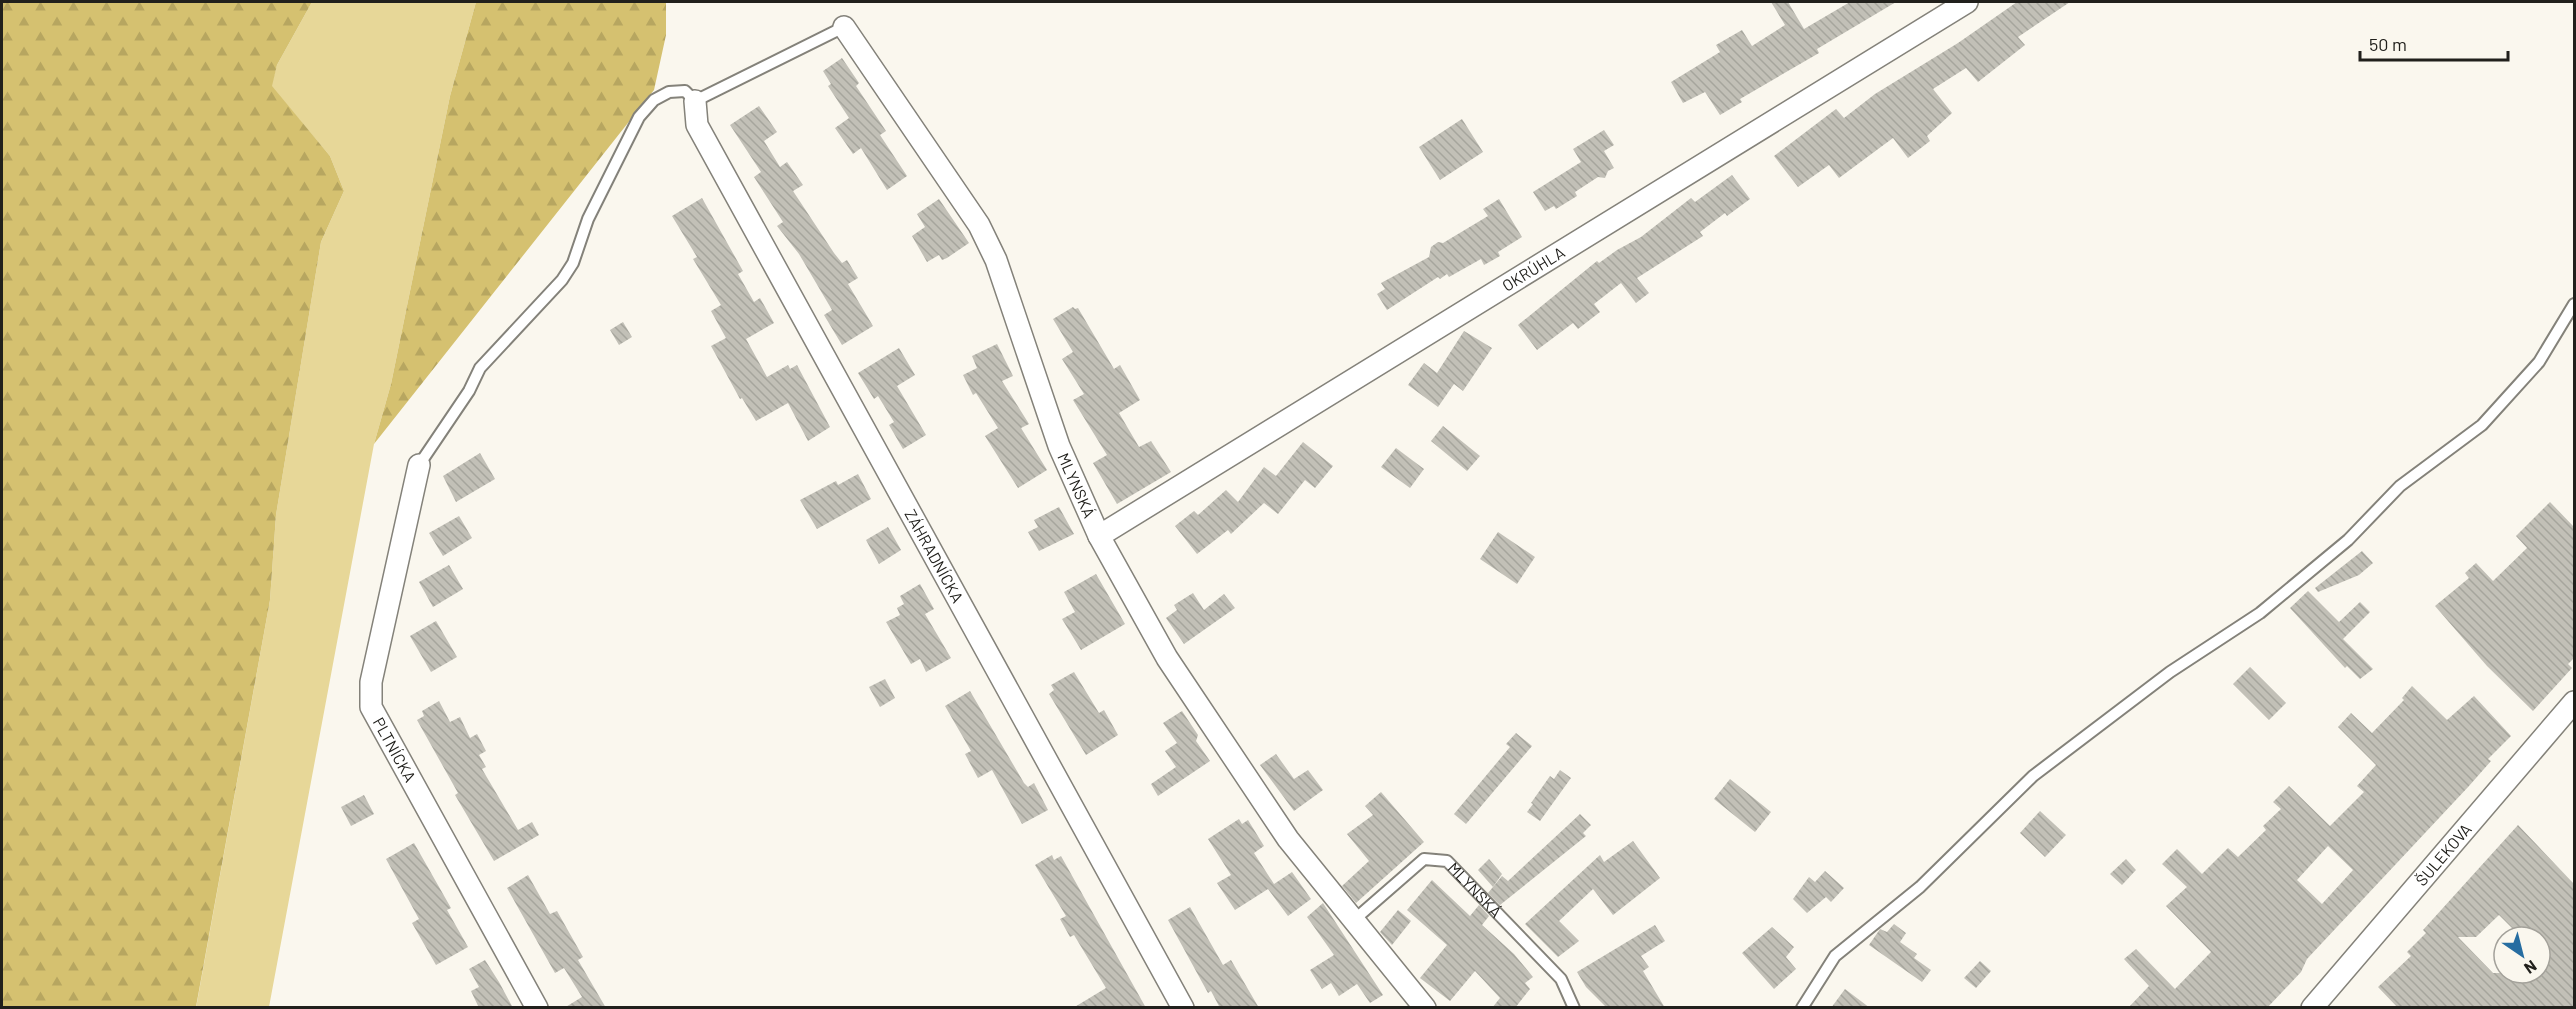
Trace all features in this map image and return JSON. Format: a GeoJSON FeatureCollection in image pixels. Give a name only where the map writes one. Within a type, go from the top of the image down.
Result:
{"type":"FeatureCollection","features":[{"type":"Feature","properties":{"kind":"street","name":"OKRÚHLA"},"geometry":{"type":"LineString","coordinates":[[1099,536],[1967,2]]}},
{"type":"Feature","properties":{"kind":"street","name":"MLYNSKÁ"},"geometry":{"type":"LineString","coordinates":[[844,27],[979,225],[996,260],[1059,446],[1099,536],[1167,658],[1288,839],[1425,1008]]}},
{"type":"Feature","properties":{"kind":"street","name":"ZÁHRADNÍCKA"},"geometry":{"type":"LineString","coordinates":[[695,101],[697,125],[1183,1008]]}},
{"type":"Feature","properties":{"kind":"street","name":"PLTNÍCKA"},"geometry":{"type":"LineString","coordinates":[[419,465],[371,682],[371,707],[537,1008]]}},
{"type":"Feature","properties":{"kind":"street","name":"ŠULEKOVA"},"geometry":{"type":"LineString","coordinates":[[2313,1008],[2574,702]]}},
{"type":"Feature","properties":{"kind":"lane"},"geometry":{"type":"LineString","coordinates":[[419,465],[469,392],[480,368],[562,279],[573,263],[588,219],[639,117],[654,100],[669,92],[685,91],[695,101],[844,27]]}},
{"type":"Feature","properties":{"kind":"lane"},"geometry":{"type":"LineString","coordinates":[[1802,1008],[1835,956],[1920,887],[2033,776],[2170,672],[2260,613],[2348,540],[2400,486],[2482,425],[2539,362],[2574,304]]}},
{"type":"Feature","properties":{"kind":"lane","name":"MLYNSKÁ"},"geometry":{"type":"LineString","coordinates":[[1354,920],[1424,859],[1447,861],[1561,980],[1574,1008]]}},
{"type":"Feature","properties":{"kind":"shaded area"},"geometry":{"type":"Polygon","coordinates":[[[312,2],[476,2],[450,96],[391,384],[374,444],[269,1007],[196,1008],[270,600],[276,515],[321,242],[344,191],[330,156],[271,86],[277,65],[312,2]]]}},
{"type":"Feature","properties":{"kind":"green space"},"geometry":{"type":"Polygon","coordinates":[[[2,2],[312,2],[277,65],[272,86],[330,156],[344,191],[321,242],[276,515],[270,600],[196,1007],[2,1007],[2,2]]]}},
{"type":"Feature","properties":{"kind":"green space"},"geometry":{"type":"Polygon","coordinates":[[[476,2],[666,2],[666,35],[654,90],[374,444],[391,384],[450,96],[476,2]]]}},
{"type":"Feature","properties":{"kind":"building"},"geometry":{"type":"Polygon","coordinates":[[[1771,2],[1788,2],[1804,29],[1850,2],[1896,2],[1817,49],[1819,53],[1740,99],[1742,102],[1720,115],[1705,92],[1683,103],[1671,82],[1720,52],[1716,45],[1742,30],[1752,46],[1785,25],[1771,2]]]}},
{"type":"Feature","properties":{"kind":"building"},"geometry":{"type":"Polygon","coordinates":[[[2017,2],[2070,2],[2018,37],[2025,45],[1978,82],[1966,68],[1933,89],[1952,113],[1927,136],[1930,141],[1908,158],[1893,138],[1839,178],[1829,165],[1798,187],[1774,156],[1836,109],[1844,118],[1875,94],[1958,43],[2017,2]]]}},
{"type":"Feature","properties":{"kind":"building"},"geometry":{"type":"Polygon","coordinates":[[[842,58],[859,83],[856,86],[886,131],[880,135],[907,176],[887,190],[861,148],[853,154],[835,128],[849,118],[828,86],[831,84],[823,71],[842,58]]]}},
{"type":"Feature","properties":{"kind":"building"},"geometry":{"type":"Polygon","coordinates":[[[759,106],[777,132],[764,141],[780,167],[787,162],[803,185],[793,191],[834,253],[842,263],[847,260],[858,278],[848,284],[873,326],[842,345],[824,315],[832,310],[799,254],[777,226],[783,222],[754,177],[761,172],[730,125],[759,106]]]}},
{"type":"Feature","properties":{"kind":"building"},"geometry":{"type":"Polygon","coordinates":[[[1462,119],[1483,152],[1440,180],[1419,147],[1462,119]]]}},
{"type":"Feature","properties":{"kind":"building"},"geometry":{"type":"Polygon","coordinates":[[[1604,130],[1614,145],[1604,151],[1614,168],[1608,171],[1605,178],[1598,177],[1575,192],[1577,196],[1556,209],[1554,206],[1545,211],[1533,192],[1581,162],[1573,149],[1604,130]]]}},
{"type":"Feature","properties":{"kind":"building"},"geometry":{"type":"Polygon","coordinates":[[[1732,175],[1750,199],[1727,216],[1725,213],[1700,232],[1703,236],[1637,278],[1649,293],[1636,303],[1621,283],[1594,304],[1600,312],[1578,329],[1573,323],[1537,350],[1518,325],[1597,261],[1599,263],[1641,237],[1691,198],[1695,202],[1732,175]]]}},
{"type":"Feature","properties":{"kind":"building"},"geometry":{"type":"Polygon","coordinates":[[[702,198],[743,271],[738,274],[754,302],[760,298],[774,323],[746,339],[767,377],[788,365],[790,369],[797,365],[830,427],[808,441],[788,403],[756,421],[742,398],[740,399],[711,346],[726,338],[711,311],[721,305],[693,259],[697,257],[672,216],[702,198]]]}},
{"type":"Feature","properties":{"kind":"building"},"geometry":{"type":"Polygon","coordinates":[[[939,199],[969,243],[947,258],[942,260],[939,255],[927,262],[912,236],[925,227],[917,214],[939,199]]]}},
{"type":"Feature","properties":{"kind":"building"},"geometry":{"type":"Polygon","coordinates":[[[1499,199],[1522,237],[1498,252],[1500,256],[1484,265],[1481,259],[1449,277],[1447,274],[1440,279],[1438,277],[1387,310],[1377,294],[1385,289],[1381,283],[1429,257],[1431,247],[1438,242],[1443,243],[1488,216],[1483,209],[1499,199]]]}},
{"type":"Feature","properties":{"kind":"building"},"geometry":{"type":"Polygon","coordinates":[[[1073,307],[1078,308],[1114,369],[1120,365],[1140,400],[1119,413],[1139,447],[1151,441],[1171,472],[1117,504],[1093,463],[1107,455],[1073,400],[1084,394],[1062,359],[1073,352],[1053,319],[1073,307]]]}},
{"type":"Feature","properties":{"kind":"building"},"geometry":{"type":"Polygon","coordinates":[[[623,322],[632,337],[619,345],[610,330],[623,322]]]}},
{"type":"Feature","properties":{"kind":"building"},"geometry":{"type":"Polygon","coordinates":[[[1464,331],[1492,348],[1463,391],[1454,384],[1438,407],[1408,385],[1424,363],[1437,373],[1464,331]]]}},
{"type":"Feature","properties":{"kind":"building"},"geometry":{"type":"Polygon","coordinates":[[[997,344],[1013,376],[1002,381],[1029,424],[1021,428],[1047,470],[1018,488],[985,436],[998,428],[976,393],[973,395],[963,375],[977,368],[972,356],[997,344]]]}},
{"type":"Feature","properties":{"kind":"building"},"geometry":{"type":"Polygon","coordinates":[[[899,348],[915,375],[897,386],[926,435],[903,449],[889,425],[894,422],[878,396],[874,399],[858,373],[899,348]]]}},
{"type":"Feature","properties":{"kind":"building"},"geometry":{"type":"Polygon","coordinates":[[[1443,426],[1480,456],[1467,471],[1431,441],[1443,426]]]}},
{"type":"Feature","properties":{"kind":"building"},"geometry":{"type":"Polygon","coordinates":[[[1303,442],[1333,466],[1315,488],[1305,480],[1278,514],[1264,503],[1231,534],[1228,530],[1197,554],[1175,526],[1194,511],[1198,515],[1226,490],[1238,502],[1264,467],[1276,476],[1303,442]]]}},
{"type":"Feature","properties":{"kind":"building"},"geometry":{"type":"Polygon","coordinates":[[[1396,448],[1424,469],[1410,488],[1381,467],[1396,448]]]}},
{"type":"Feature","properties":{"kind":"building"},"geometry":{"type":"Polygon","coordinates":[[[480,453],[495,479],[456,502],[443,476],[480,453]]]}},
{"type":"Feature","properties":{"kind":"building"},"geometry":{"type":"Polygon","coordinates":[[[858,474],[871,499],[817,529],[800,500],[836,481],[838,485],[858,474]]]}},
{"type":"Feature","properties":{"kind":"building"},"geometry":{"type":"Polygon","coordinates":[[[2550,502],[2574,527],[2574,658],[2568,664],[2572,668],[2533,711],[2487,666],[2435,606],[2469,578],[2465,573],[2476,563],[2493,581],[2527,548],[2516,536],[2550,502]]]}},
{"type":"Feature","properties":{"kind":"building"},"geometry":{"type":"Polygon","coordinates":[[[1059,507],[1074,534],[1039,551],[1028,532],[1038,527],[1034,520],[1059,507]]]}},
{"type":"Feature","properties":{"kind":"building"},"geometry":{"type":"Polygon","coordinates":[[[459,516],[472,538],[443,556],[429,533],[459,516]]]}},
{"type":"Feature","properties":{"kind":"building"},"geometry":{"type":"Polygon","coordinates":[[[888,527],[901,550],[879,564],[866,540],[888,527]]]}},
{"type":"Feature","properties":{"kind":"building"},"geometry":{"type":"Polygon","coordinates":[[[1498,532],[1535,557],[1517,584],[1480,559],[1498,532]]]}},
{"type":"Feature","properties":{"kind":"building"},"geometry":{"type":"Polygon","coordinates":[[[2362,551],[2373,563],[2359,575],[2318,592],[2315,588],[2362,551]]]}},
{"type":"Feature","properties":{"kind":"building"},"geometry":{"type":"Polygon","coordinates":[[[449,565],[463,589],[433,607],[419,582],[449,565]]]}},
{"type":"Feature","properties":{"kind":"building"},"geometry":{"type":"Polygon","coordinates":[[[1096,574],[1125,624],[1081,650],[1062,619],[1075,612],[1064,592],[1096,574]]]}},
{"type":"Feature","properties":{"kind":"building"},"geometry":{"type":"Polygon","coordinates":[[[920,584],[934,609],[925,614],[951,658],[926,672],[920,659],[911,664],[886,622],[900,615],[897,608],[904,604],[900,596],[920,584]]]}},
{"type":"Feature","properties":{"kind":"building"},"geometry":{"type":"Polygon","coordinates":[[[2308,591],[2339,622],[2360,602],[2370,612],[2343,639],[2373,669],[2360,679],[2347,666],[2345,668],[2290,608],[2308,591]]]}},
{"type":"Feature","properties":{"kind":"building"},"geometry":{"type":"Polygon","coordinates":[[[1193,593],[1204,610],[1224,594],[1235,608],[1184,644],[1166,618],[1177,610],[1174,605],[1193,593]]]}},
{"type":"Feature","properties":{"kind":"building"},"geometry":{"type":"Polygon","coordinates":[[[436,621],[457,657],[431,672],[410,636],[436,621]]]}},
{"type":"Feature","properties":{"kind":"building"},"geometry":{"type":"Polygon","coordinates":[[[2250,667],[2286,703],[2269,720],[2233,684],[2250,667]]]}},
{"type":"Feature","properties":{"kind":"building"},"geometry":{"type":"Polygon","coordinates":[[[1074,672],[1099,713],[1104,710],[1118,735],[1086,755],[1049,694],[1054,690],[1051,685],[1074,672]]]}},
{"type":"Feature","properties":{"kind":"building"},"geometry":{"type":"Polygon","coordinates":[[[885,679],[895,698],[880,707],[869,687],[885,679]]]}},
{"type":"Feature","properties":{"kind":"building"},"geometry":{"type":"Polygon","coordinates":[[[2412,686],[2447,720],[2474,696],[2511,736],[2488,759],[2491,761],[2469,786],[2307,959],[2301,972],[2267,1008],[2128,1008],[2149,986],[2124,959],[2136,949],[2175,989],[2211,952],[2166,906],[2187,887],[2162,864],[2177,849],[2202,874],[2228,848],[2238,857],[2266,830],[2263,826],[2281,809],[2273,802],[2289,786],[2330,826],[2364,792],[2357,786],[2376,765],[2338,727],[2351,713],[2372,733],[2404,700],[2402,698],[2412,686]],[[2328,846],[2297,880],[2322,904],[2353,870],[2328,846]]]}},
{"type":"Feature","properties":{"kind":"building"},"geometry":{"type":"Polygon","coordinates":[[[970,691],[1024,783],[1028,787],[1034,783],[1048,810],[1022,824],[992,770],[978,778],[965,754],[971,751],[945,706],[970,691]]]}},
{"type":"Feature","properties":{"kind":"building"},"geometry":{"type":"Polygon","coordinates":[[[439,701],[450,722],[460,717],[470,738],[477,734],[486,751],[479,755],[486,767],[482,769],[518,830],[532,822],[539,835],[494,861],[455,795],[458,793],[417,720],[424,716],[422,711],[439,701]]]}},
{"type":"Feature","properties":{"kind":"building"},"geometry":{"type":"Polygon","coordinates":[[[1182,711],[1198,735],[1196,741],[1210,761],[1158,796],[1151,784],[1176,767],[1165,751],[1177,743],[1163,723],[1182,711]]]}},
{"type":"Feature","properties":{"kind":"building"},"geometry":{"type":"Polygon","coordinates":[[[1516,733],[1532,746],[1466,824],[1454,814],[1510,747],[1506,744],[1516,733]]]}},
{"type":"Feature","properties":{"kind":"building"},"geometry":{"type":"Polygon","coordinates":[[[1276,754],[1294,779],[1308,770],[1323,790],[1294,811],[1260,765],[1276,754]]]}},
{"type":"Feature","properties":{"kind":"building"},"geometry":{"type":"Polygon","coordinates":[[[1560,770],[1571,778],[1540,821],[1527,812],[1550,776],[1554,779],[1560,770]]]}},
{"type":"Feature","properties":{"kind":"building"},"geometry":{"type":"Polygon","coordinates":[[[1730,779],[1771,812],[1755,832],[1714,799],[1730,779]]]}},
{"type":"Feature","properties":{"kind":"building"},"geometry":{"type":"Polygon","coordinates":[[[1381,792],[1424,842],[1356,903],[1342,886],[1369,861],[1347,834],[1373,815],[1365,806],[1381,792]]]}},
{"type":"Feature","properties":{"kind":"building"},"geometry":{"type":"Polygon","coordinates":[[[364,795],[374,814],[351,826],[341,807],[364,795]]]}},
{"type":"Feature","properties":{"kind":"building"},"geometry":{"type":"Polygon","coordinates":[[[2040,811],[2066,835],[2045,857],[2020,833],[2040,811]]]}},
{"type":"Feature","properties":{"kind":"building"},"geometry":{"type":"Polygon","coordinates":[[[1580,814],[1591,825],[1583,833],[1586,836],[1500,905],[1488,893],[1502,876],[1508,881],[1580,814]]]}},
{"type":"Feature","properties":{"kind":"building"},"geometry":{"type":"Polygon","coordinates":[[[1239,819],[1242,824],[1248,820],[1264,846],[1254,853],[1274,884],[1292,872],[1311,899],[1288,916],[1268,889],[1235,910],[1217,883],[1231,875],[1208,839],[1239,819]]]}},
{"type":"Feature","properties":{"kind":"building"},"geometry":{"type":"Polygon","coordinates":[[[2518,825],[2574,884],[2574,1008],[2398,1008],[2378,987],[2411,956],[2407,952],[2426,933],[2423,930],[2518,825]]]}},
{"type":"Feature","properties":{"kind":"building"},"geometry":{"type":"Polygon","coordinates":[[[1633,841],[1660,878],[1613,915],[1593,889],[1559,921],[1579,941],[1558,957],[1525,924],[1600,855],[1604,862],[1633,841]]]}},
{"type":"Feature","properties":{"kind":"building"},"geometry":{"type":"Polygon","coordinates":[[[414,843],[451,908],[447,910],[468,947],[436,965],[412,923],[419,919],[386,859],[414,843]]]}},
{"type":"Feature","properties":{"kind":"building"},"geometry":{"type":"Polygon","coordinates":[[[1052,855],[1054,860],[1061,856],[1146,1008],[1073,1008],[1106,988],[1074,935],[1070,937],[1060,919],[1066,916],[1035,865],[1052,855]]]}},
{"type":"Feature","properties":{"kind":"building"},"geometry":{"type":"Polygon","coordinates":[[[1489,859],[1502,874],[1493,887],[1478,870],[1489,859]]]}},
{"type":"Feature","properties":{"kind":"building"},"geometry":{"type":"Polygon","coordinates":[[[2126,859],[2136,870],[2122,885],[2110,874],[2126,859]]]}},
{"type":"Feature","properties":{"kind":"building"},"geometry":{"type":"Polygon","coordinates":[[[1825,871],[1844,888],[1831,902],[1826,897],[1807,913],[1793,899],[1809,877],[1815,882],[1825,871]]]}},
{"type":"Feature","properties":{"kind":"building"},"geometry":{"type":"Polygon","coordinates":[[[528,875],[550,914],[557,911],[583,957],[578,960],[606,1008],[564,1008],[582,997],[564,968],[555,973],[507,888],[528,875]]]}},
{"type":"Feature","properties":{"kind":"building"},"geometry":{"type":"Polygon","coordinates":[[[1432,880],[1470,916],[1479,905],[1489,916],[1482,925],[1514,954],[1533,977],[1525,983],[1530,989],[1515,1008],[1492,1008],[1500,998],[1475,971],[1450,1001],[1420,978],[1447,945],[1407,910],[1432,880]]]}},
{"type":"Feature","properties":{"kind":"building"},"geometry":{"type":"Polygon","coordinates":[[[1323,903],[1383,995],[1370,1003],[1357,984],[1339,996],[1331,983],[1322,989],[1310,970],[1334,955],[1307,917],[1323,903]]]}},
{"type":"Feature","properties":{"kind":"building"},"geometry":{"type":"Polygon","coordinates":[[[1190,907],[1223,965],[1231,960],[1259,1008],[1220,1008],[1211,991],[1208,993],[1168,920],[1190,907]]]}},
{"type":"Feature","properties":{"kind":"building"},"geometry":{"type":"Polygon","coordinates":[[[1398,910],[1411,921],[1392,945],[1380,932],[1398,910]]]}},
{"type":"Feature","properties":{"kind":"building"},"geometry":{"type":"Polygon","coordinates":[[[1894,924],[1906,933],[1900,942],[1917,954],[1914,958],[1931,970],[1922,982],[1869,945],[1880,929],[1887,932],[1894,924]]]}},
{"type":"Feature","properties":{"kind":"building"},"geometry":{"type":"Polygon","coordinates":[[[1655,925],[1665,941],[1641,956],[1649,967],[1643,971],[1665,1008],[1607,1008],[1586,987],[1577,972],[1655,925]]]}},
{"type":"Feature","properties":{"kind":"building"},"geometry":{"type":"Polygon","coordinates":[[[1772,927],[1794,947],[1786,957],[1796,969],[1774,989],[1742,953],[1772,927]]]}},
{"type":"Feature","properties":{"kind":"building"},"geometry":{"type":"Polygon","coordinates":[[[485,960],[513,1008],[479,1008],[471,991],[479,987],[469,969],[485,960]]]}},
{"type":"Feature","properties":{"kind":"building"},"geometry":{"type":"Polygon","coordinates":[[[1980,961],[1991,971],[1976,988],[1964,978],[1980,961]]]}},
{"type":"Feature","properties":{"kind":"building"},"geometry":{"type":"Polygon","coordinates":[[[1845,989],[1870,1008],[1831,1008],[1845,989]]]}}]}
